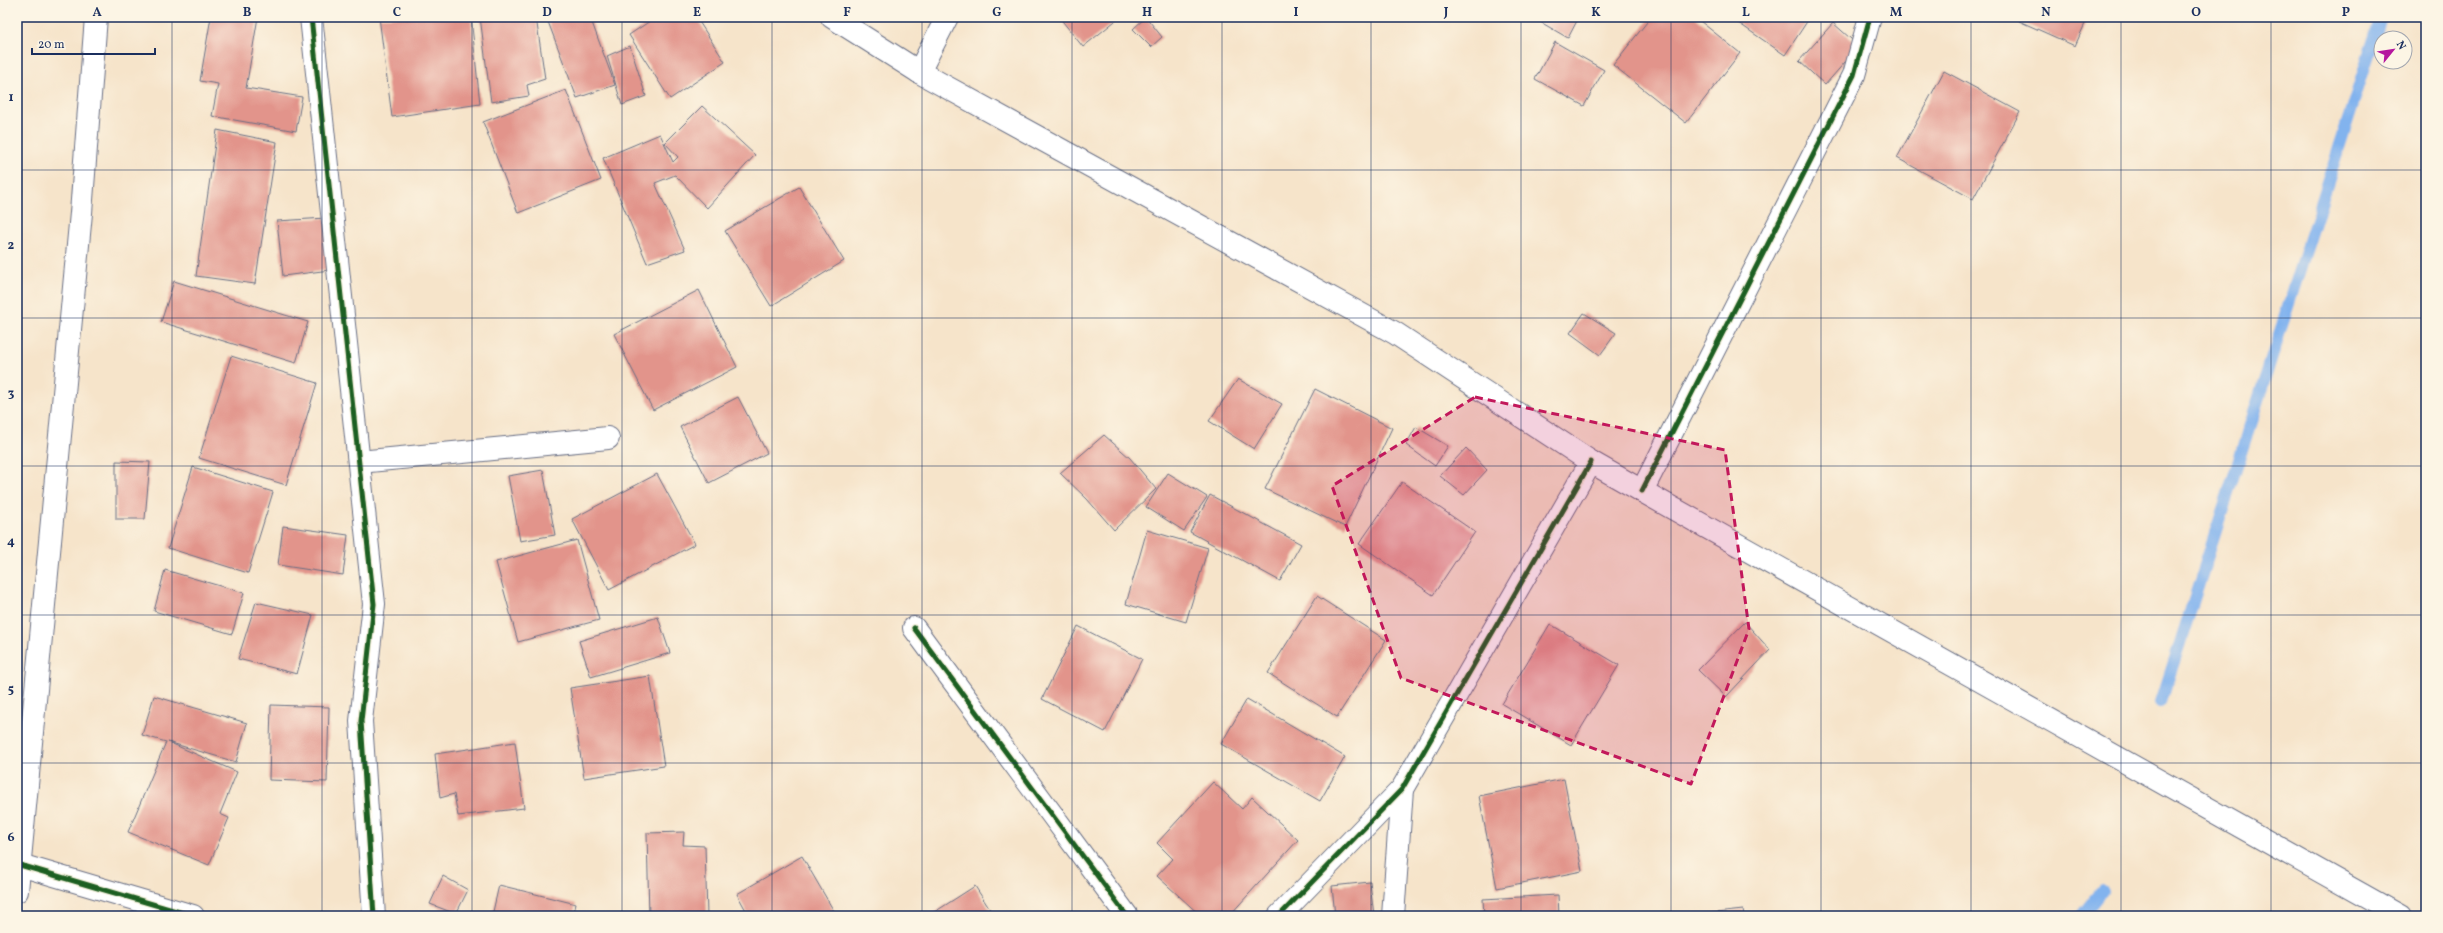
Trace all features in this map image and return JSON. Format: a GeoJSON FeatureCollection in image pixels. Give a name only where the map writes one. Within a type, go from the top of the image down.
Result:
{"type":"FeatureCollection","features":[{"type":"Feature","properties":{"kind":"main road"},"geometry":{"type":"LineString","coordinates":[[17,891],[80,221],[96,17]]}},
{"type":"Feature","properties":{"kind":"main road"},"geometry":{"type":"LineString","coordinates":[[311,17],[374,604],[361,721],[374,916]]}},
{"type":"Feature","properties":{"kind":"main road"},"geometry":{"type":"LineString","coordinates":[[832,17],[918,72],[1395,333],[1591,462],[2400,916]]}},
{"type":"Feature","properties":{"kind":"main road"},"geometry":{"type":"LineString","coordinates":[[918,72],[947,17]]}},
{"type":"Feature","properties":{"kind":"main road"},"geometry":{"type":"LineString","coordinates":[[1642,491],[1854,75],[1870,17]]}},
{"type":"Feature","properties":{"kind":"main road"},"geometry":{"type":"LineString","coordinates":[[359,462],[608,438]]}},
{"type":"Feature","properties":{"kind":"main road"},"geometry":{"type":"LineString","coordinates":[[1279,916],[1402,789],[1591,462]]}},
{"type":"Feature","properties":{"kind":"main road"},"geometry":{"type":"LineString","coordinates":[[914,628],[1127,916]]}},
{"type":"Feature","properties":{"kind":"main road"},"geometry":{"type":"LineString","coordinates":[[1393,916],[1402,789]]}},
{"type":"Feature","properties":{"kind":"main road"},"geometry":{"type":"LineString","coordinates":[[20,865],[193,916]]}},
{"type":"Feature","properties":{"kind":"highlighted area"},"geometry":{"type":"Polygon","coordinates":[[[1475,397],[1725,450],[1749,629],[1691,784],[1401,678],[1332,486],[1475,397]]]}},
{"type":"Feature","properties":{"kind":"building"},"geometry":{"type":"Polygon","coordinates":[[[211,17],[258,17],[246,88],[302,97],[296,131],[212,116],[218,84],[200,81],[211,17]]]}},
{"type":"Feature","properties":{"kind":"building"},"geometry":{"type":"Polygon","coordinates":[[[379,17],[471,17],[480,104],[392,117],[379,17]]]}},
{"type":"Feature","properties":{"kind":"building"},"geometry":{"type":"Polygon","coordinates":[[[480,17],[536,17],[545,79],[527,85],[529,96],[491,102],[480,17]]]}},
{"type":"Feature","properties":{"kind":"building"},"geometry":{"type":"Polygon","coordinates":[[[553,17],[590,17],[615,85],[577,98],[547,19],[553,17]]]}},
{"type":"Feature","properties":{"kind":"building"},"geometry":{"type":"Polygon","coordinates":[[[656,17],[696,17],[725,62],[670,99],[629,35],[656,17]]]}},
{"type":"Feature","properties":{"kind":"building"},"geometry":{"type":"Polygon","coordinates":[[[1059,17],[1120,17],[1083,47],[1059,17]]]}},
{"type":"Feature","properties":{"kind":"building"},"geometry":{"type":"Polygon","coordinates":[[[1146,17],[1162,37],[1151,47],[1133,29],[1146,17]]]}},
{"type":"Feature","properties":{"kind":"building"},"geometry":{"type":"Polygon","coordinates":[[[1538,17],[1579,17],[1568,38],[1537,20],[1538,17]]]}},
{"type":"Feature","properties":{"kind":"building"},"geometry":{"type":"Polygon","coordinates":[[[1651,17],[1695,17],[1740,53],[1686,123],[1613,65],[1651,17]]]}},
{"type":"Feature","properties":{"kind":"building"},"geometry":{"type":"Polygon","coordinates":[[[1736,17],[1810,17],[1785,55],[1734,20],[1736,17]]]}},
{"type":"Feature","properties":{"kind":"building"},"geometry":{"type":"Polygon","coordinates":[[[2020,17],[2088,17],[2075,46],[2019,21],[2020,17]]]}},
{"type":"Feature","properties":{"kind":"building"},"geometry":{"type":"Polygon","coordinates":[[[1833,23],[1859,46],[1825,85],[1799,61],[1833,23]]]}},
{"type":"Feature","properties":{"kind":"building"},"geometry":{"type":"Polygon","coordinates":[[[1555,42],[1604,70],[1584,106],[1535,79],[1555,42]]]}},
{"type":"Feature","properties":{"kind":"building"},"geometry":{"type":"Polygon","coordinates":[[[630,46],[646,96],[622,105],[607,56],[630,46]]]}},
{"type":"Feature","properties":{"kind":"building"},"geometry":{"type":"Polygon","coordinates":[[[1944,71],[2020,112],[1973,199],[1897,158],[1944,71]]]}},
{"type":"Feature","properties":{"kind":"building"},"geometry":{"type":"Polygon","coordinates":[[[566,90],[601,180],[518,213],[483,122],[566,90]]]}},
{"type":"Feature","properties":{"kind":"building"},"geometry":{"type":"Polygon","coordinates":[[[702,106],[755,155],[707,208],[675,175],[655,183],[685,250],[647,263],[603,158],[660,134],[673,162],[678,157],[665,143],[702,106]]]}},
{"type":"Feature","properties":{"kind":"building"},"geometry":{"type":"Polygon","coordinates":[[[217,130],[277,142],[255,284],[196,276],[217,130]]]}},
{"type":"Feature","properties":{"kind":"building"},"geometry":{"type":"Polygon","coordinates":[[[799,187],[844,261],[771,306],[725,231],[799,187]]]}},
{"type":"Feature","properties":{"kind":"building"},"geometry":{"type":"Polygon","coordinates":[[[326,218],[330,270],[283,276],[277,221],[326,218]]]}},
{"type":"Feature","properties":{"kind":"building"},"geometry":{"type":"Polygon","coordinates":[[[174,281],[308,322],[296,363],[161,322],[174,281]]]}},
{"type":"Feature","properties":{"kind":"building"},"geometry":{"type":"Polygon","coordinates":[[[699,290],[737,367],[653,410],[614,334],[699,290]]]}},
{"type":"Feature","properties":{"kind":"building"},"geometry":{"type":"Polygon","coordinates":[[[1584,313],[1616,333],[1600,355],[1570,333],[1584,313]]]}},
{"type":"Feature","properties":{"kind":"building"},"geometry":{"type":"Polygon","coordinates":[[[231,356],[317,383],[286,485],[199,458],[231,356]]]}},
{"type":"Feature","properties":{"kind":"building"},"geometry":{"type":"Polygon","coordinates":[[[1238,379],[1282,404],[1254,449],[1209,421],[1238,379]]]}},
{"type":"Feature","properties":{"kind":"building"},"geometry":{"type":"Polygon","coordinates":[[[1315,389],[1392,428],[1345,527],[1265,489],[1315,389]]]}},
{"type":"Feature","properties":{"kind":"building"},"geometry":{"type":"Polygon","coordinates":[[[738,397],[767,453],[709,483],[680,427],[738,397]]]}},
{"type":"Feature","properties":{"kind":"building"},"geometry":{"type":"Polygon","coordinates":[[[1416,427],[1448,446],[1435,466],[1406,445],[1416,427]]]}},
{"type":"Feature","properties":{"kind":"building"},"geometry":{"type":"Polygon","coordinates":[[[1104,435],[1130,458],[1156,489],[1114,530],[1087,499],[1060,473],[1104,435]]]}},
{"type":"Feature","properties":{"kind":"building"},"geometry":{"type":"Polygon","coordinates":[[[1466,448],[1487,470],[1464,495],[1440,476],[1466,448]]]}},
{"type":"Feature","properties":{"kind":"building"},"geometry":{"type":"Polygon","coordinates":[[[116,461],[150,462],[145,519],[116,519],[116,461]]]}},
{"type":"Feature","properties":{"kind":"building"},"geometry":{"type":"Polygon","coordinates":[[[193,467],[273,492],[248,573],[168,548],[193,467]]]}},
{"type":"Feature","properties":{"kind":"building"},"geometry":{"type":"Polygon","coordinates":[[[543,470],[555,535],[520,541],[508,476],[543,470]]]}},
{"type":"Feature","properties":{"kind":"building"},"geometry":{"type":"Polygon","coordinates":[[[1168,473],[1207,497],[1184,531],[1146,507],[1168,473]]]}},
{"type":"Feature","properties":{"kind":"building"},"geometry":{"type":"Polygon","coordinates":[[[657,474],[695,544],[609,590],[572,519],[657,474]]]}},
{"type":"Feature","properties":{"kind":"building"},"geometry":{"type":"Polygon","coordinates":[[[1402,482],[1475,532],[1433,595],[1359,544],[1402,482]]]}},
{"type":"Feature","properties":{"kind":"building"},"geometry":{"type":"Polygon","coordinates":[[[1210,495],[1301,544],[1280,581],[1190,532],[1210,495]]]}},
{"type":"Feature","properties":{"kind":"building"},"geometry":{"type":"Polygon","coordinates":[[[283,526],[348,535],[343,575],[278,565],[283,526]]]}},
{"type":"Feature","properties":{"kind":"building"},"geometry":{"type":"Polygon","coordinates":[[[1147,530],[1208,548],[1186,622],[1126,604],[1147,530]]]}},
{"type":"Feature","properties":{"kind":"building"},"geometry":{"type":"Polygon","coordinates":[[[577,540],[599,620],[518,642],[496,562],[577,540]]]}},
{"type":"Feature","properties":{"kind":"building"},"geometry":{"type":"Polygon","coordinates":[[[165,570],[244,593],[232,634],[154,611],[165,570]]]}},
{"type":"Feature","properties":{"kind":"building"},"geometry":{"type":"Polygon","coordinates":[[[1317,596],[1386,640],[1337,717],[1268,673],[1317,596]]]}},
{"type":"Feature","properties":{"kind":"building"},"geometry":{"type":"Polygon","coordinates":[[[256,602],[313,615],[297,674],[238,659],[256,602]]]}},
{"type":"Feature","properties":{"kind":"building"},"geometry":{"type":"Polygon","coordinates":[[[658,617],[670,653],[591,677],[579,641],[658,617]]]}},
{"type":"Feature","properties":{"kind":"building"},"geometry":{"type":"Polygon","coordinates":[[[1745,622],[1770,650],[1726,697],[1698,670],[1745,622]]]}},
{"type":"Feature","properties":{"kind":"building"},"geometry":{"type":"Polygon","coordinates":[[[1550,624],[1619,665],[1571,745],[1502,704],[1550,624]]]}},
{"type":"Feature","properties":{"kind":"building"},"geometry":{"type":"Polygon","coordinates":[[[1078,626],[1142,659],[1105,732],[1042,699],[1078,626]]]}},
{"type":"Feature","properties":{"kind":"building"},"geometry":{"type":"Polygon","coordinates":[[[650,676],[664,766],[584,778],[570,688],[650,676]]]}},
{"type":"Feature","properties":{"kind":"building"},"geometry":{"type":"Polygon","coordinates":[[[154,696],[247,723],[236,762],[168,742],[237,772],[220,814],[229,818],[209,865],[128,832],[166,742],[142,735],[154,696]]]}},
{"type":"Feature","properties":{"kind":"building"},"geometry":{"type":"Polygon","coordinates":[[[1247,699],[1345,757],[1320,801],[1221,744],[1247,699]]]}},
{"type":"Feature","properties":{"kind":"building"},"geometry":{"type":"Polygon","coordinates":[[[271,705],[329,707],[327,782],[269,780],[271,705]]]}},
{"type":"Feature","properties":{"kind":"building"},"geometry":{"type":"Polygon","coordinates":[[[515,742],[524,808],[458,816],[454,794],[440,798],[435,754],[515,742]]]}},
{"type":"Feature","properties":{"kind":"building"},"geometry":{"type":"Polygon","coordinates":[[[1564,779],[1582,871],[1497,888],[1479,796],[1564,779]]]}},
{"type":"Feature","properties":{"kind":"building"},"geometry":{"type":"Polygon","coordinates":[[[1213,782],[1242,809],[1252,797],[1298,840],[1229,916],[1201,916],[1157,876],[1173,859],[1157,843],[1213,782]]]}},
{"type":"Feature","properties":{"kind":"building"},"geometry":{"type":"Polygon","coordinates":[[[684,832],[683,845],[705,846],[707,916],[649,916],[647,833],[684,832]]]}},
{"type":"Feature","properties":{"kind":"building"},"geometry":{"type":"Polygon","coordinates":[[[802,856],[835,913],[830,916],[749,916],[737,894],[802,856]]]}},
{"type":"Feature","properties":{"kind":"building"},"geometry":{"type":"Polygon","coordinates":[[[443,876],[468,890],[456,914],[430,904],[443,876]]]}},
{"type":"Feature","properties":{"kind":"building"},"geometry":{"type":"Polygon","coordinates":[[[1370,882],[1374,916],[1335,916],[1332,886],[1370,882]]]}},
{"type":"Feature","properties":{"kind":"building"},"geometry":{"type":"Polygon","coordinates":[[[499,885],[576,904],[573,916],[492,916],[499,885]]]}},
{"type":"Feature","properties":{"kind":"building"},"geometry":{"type":"Polygon","coordinates":[[[975,886],[994,916],[930,916],[930,915],[975,886]]]}},
{"type":"Feature","properties":{"kind":"building"},"geometry":{"type":"Polygon","coordinates":[[[1558,895],[1559,916],[1484,916],[1483,899],[1558,895]]]}},
{"type":"Feature","properties":{"kind":"building"},"geometry":{"type":"Polygon","coordinates":[[[1743,910],[1744,916],[1697,916],[1697,915],[1743,910]]]}},
{"type":"Feature","properties":{"kind":"waterway"},"geometry":{"type":"LineString","coordinates":[[2161,702],[2381,17]]}},
{"type":"Feature","properties":{"kind":"waterway"},"geometry":{"type":"LineString","coordinates":[[2082,916],[2102,891]]}},
{"type":"Feature","properties":{"kind":"cycle path"},"geometry":{"type":"LineString","coordinates":[[311,17],[374,604],[361,721],[374,916]]}},
{"type":"Feature","properties":{"kind":"cycle path"},"geometry":{"type":"LineString","coordinates":[[1642,491],[1854,75],[1870,17]]}},
{"type":"Feature","properties":{"kind":"cycle path"},"geometry":{"type":"LineString","coordinates":[[1279,916],[1402,789],[1591,462]]}},
{"type":"Feature","properties":{"kind":"cycle path"},"geometry":{"type":"LineString","coordinates":[[914,628],[1127,916]]}},
{"type":"Feature","properties":{"kind":"cycle path"},"geometry":{"type":"LineString","coordinates":[[20,865],[193,916]]}}]}
